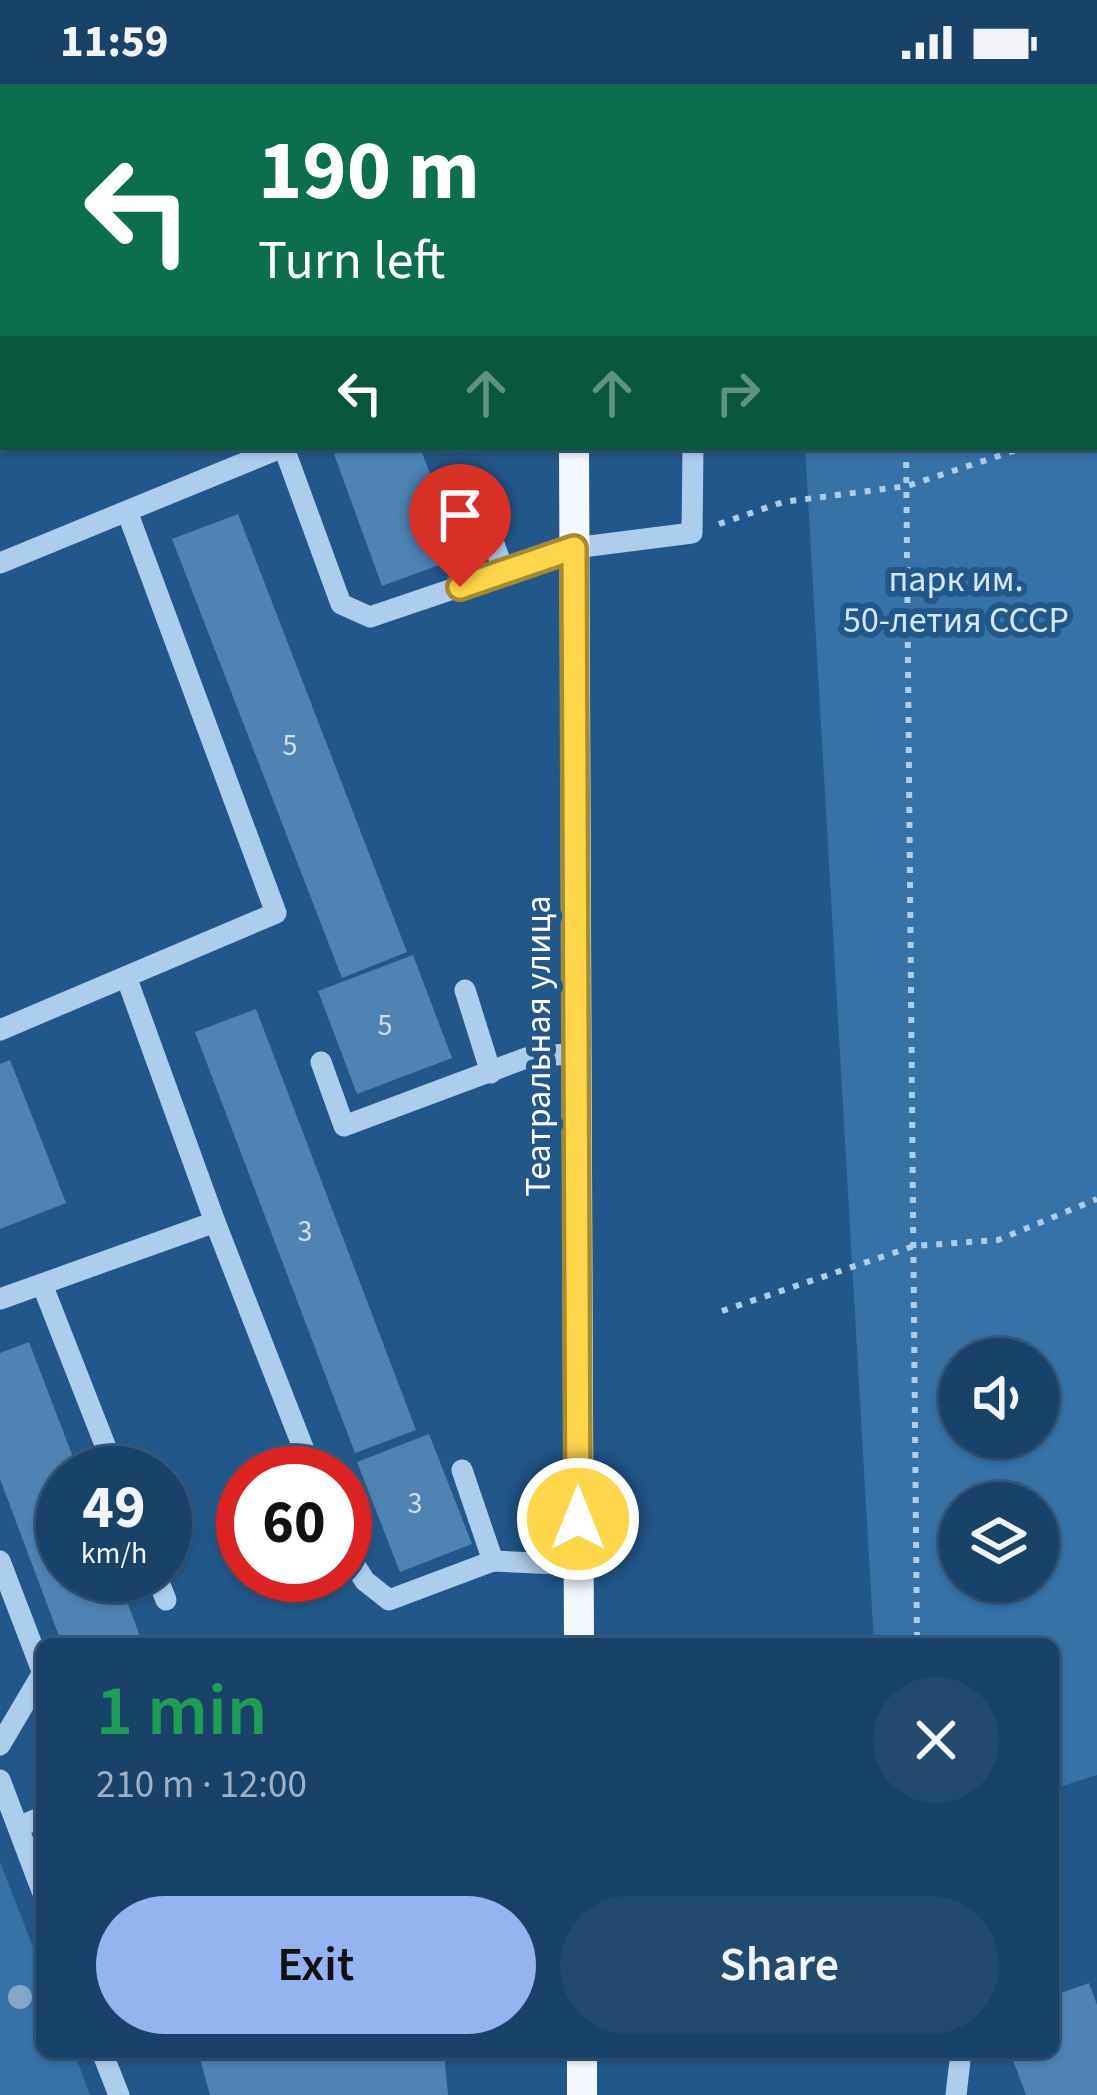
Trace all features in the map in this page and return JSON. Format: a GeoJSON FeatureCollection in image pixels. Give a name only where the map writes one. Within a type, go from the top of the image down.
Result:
{"type":"FeatureCollection","features":[{"type":"Feature","properties":{"kind":"main road","name":"Театральная улица"},"geometry":{"type":"LineString","coordinates":[[574,450],[579,1638]]}},
{"type":"Feature","properties":{"kind":"main road"},"geometry":{"type":"LineString","coordinates":[[582,2058],[582,2095]]}},
{"type":"Feature","properties":{"kind":"street"},"geometry":{"type":"LineString","coordinates":[[0,563],[276,450]]}},
{"type":"Feature","properties":{"kind":"street"},"geometry":{"type":"LineString","coordinates":[[284,450],[341,604],[370,617],[574,548],[692,533],[693,450]]}},
{"type":"Feature","properties":{"kind":"street"},"geometry":{"type":"LineString","coordinates":[[471,478],[505,572]]}},
{"type":"Feature","properties":{"kind":"street"},"geometry":{"type":"LineString","coordinates":[[0,1030],[276,913],[128,514]]}},
{"type":"Feature","properties":{"kind":"street"},"geometry":{"type":"LineString","coordinates":[[127,979],[302,1446]]}},
{"type":"Feature","properties":{"kind":"street"},"geometry":{"type":"LineString","coordinates":[[465,990],[491,1072]]}},
{"type":"Feature","properties":{"kind":"street"},"geometry":{"type":"LineString","coordinates":[[321,1062],[344,1126],[526,1058],[575,1053]]}},
{"type":"Feature","properties":{"kind":"street"},"geometry":{"type":"LineString","coordinates":[[0,1299],[215,1222]]}},
{"type":"Feature","properties":{"kind":"street"},"geometry":{"type":"LineString","coordinates":[[42,1284],[105,1446]]}},
{"type":"Feature","properties":{"kind":"street"},"geometry":{"type":"LineString","coordinates":[[461,1470],[493,1561]]}},
{"type":"Feature","properties":{"kind":"street"},"geometry":{"type":"LineString","coordinates":[[0,1561],[36,1656]]}},
{"type":"Feature","properties":{"kind":"street"},"geometry":{"type":"LineString","coordinates":[[372,1587],[389,1600],[493,1561],[579,1565]]}},
{"type":"Feature","properties":{"kind":"street"},"geometry":{"type":"LineString","coordinates":[[0,1744],[36,1682]]}},
{"type":"Feature","properties":{"kind":"street"},"geometry":{"type":"LineString","coordinates":[[0,1780],[36,1875]]}},
{"type":"Feature","properties":{"kind":"street"},"geometry":{"type":"LineString","coordinates":[[18,1827],[36,1820]]}},
{"type":"Feature","properties":{"kind":"street"},"geometry":{"type":"LineString","coordinates":[[104,2058],[119,2095]]}},
{"type":"Feature","properties":{"kind":"street"},"geometry":{"type":"LineString","coordinates":[[956,2095],[961,2058]]}},
{"type":"Feature","properties":{"kind":"path"},"geometry":{"type":"LineString","coordinates":[[906,450],[917,1638]]}},
{"type":"Feature","properties":{"kind":"path"},"geometry":{"type":"LineString","coordinates":[[692,533],[784,502],[907,486],[1017,450]]}},
{"type":"Feature","properties":{"kind":"path"},"geometry":{"type":"LineString","coordinates":[[722,1311],[914,1246],[998,1240],[1097,1199]]}},
{"type":"Feature","properties":{"kind":"green space","name":"парк им. 50-летия СССР"},"geometry":{"type":"Polygon","coordinates":[[[805,450],[1097,450],[1097,1775],[1059,1787],[1059,1638],[874,1638],[805,450]]]}},
{"type":"Feature","properties":{"kind":"green space"},"geometry":{"type":"Polygon","coordinates":[[[0,1862],[36,1955],[36,2058],[76,2058],[90,2095],[0,2095],[0,1862]]]}},
{"type":"Feature","properties":{"kind":"building"},"geometry":{"type":"Polygon","coordinates":[[[421,450],[461,557],[382,586],[334,454],[421,450]]]}},
{"type":"Feature","properties":{"kind":"building"},"geometry":{"type":"Polygon","coordinates":[[[238,514],[407,952],[342,978],[172,539],[238,514]]]}},
{"type":"Feature","properties":{"kind":"building"},"geometry":{"type":"Polygon","coordinates":[[[413,955],[452,1058],[357,1094],[318,991],[413,955]]]}},
{"type":"Feature","properties":{"kind":"building"},"geometry":{"type":"Polygon","coordinates":[[[256,1009],[416,1430],[372,1447],[352,1446],[195,1032],[256,1009]]]}},
{"type":"Feature","properties":{"kind":"building"},"geometry":{"type":"Polygon","coordinates":[[[10,1060],[66,1203],[0,1229],[0,1064],[10,1060]]]}},
{"type":"Feature","properties":{"kind":"building"},"geometry":{"type":"Polygon","coordinates":[[[29,1342],[69,1446],[36,1446],[36,1575],[0,1479],[0,1353],[29,1342]]]}},
{"type":"Feature","properties":{"kind":"building"},"geometry":{"type":"Polygon","coordinates":[[[429,1434],[472,1544],[400,1572],[372,1500],[372,1456],[429,1434]]]}},
{"type":"Feature","properties":{"kind":"building"},"geometry":{"type":"Polygon","coordinates":[[[46,1602],[127,1602],[141,1638],[60,1638],[46,1602]]]}},
{"type":"Feature","properties":{"kind":"building"},"geometry":{"type":"Polygon","coordinates":[[[1089,1983],[1097,2005],[1097,2095],[1026,2095],[1012,2058],[1059,2058],[1059,1994],[1089,1983]]]}},
{"type":"Feature","properties":{"kind":"building"},"geometry":{"type":"Polygon","coordinates":[[[200,2058],[445,2058],[448,2095],[210,2095],[200,2058]]]}},
{"type":"Feature","properties":{"kind":"route"},"geometry":{"type":"LineString","coordinates":[[460,587],[574,548],[578,1519]]}}]}
